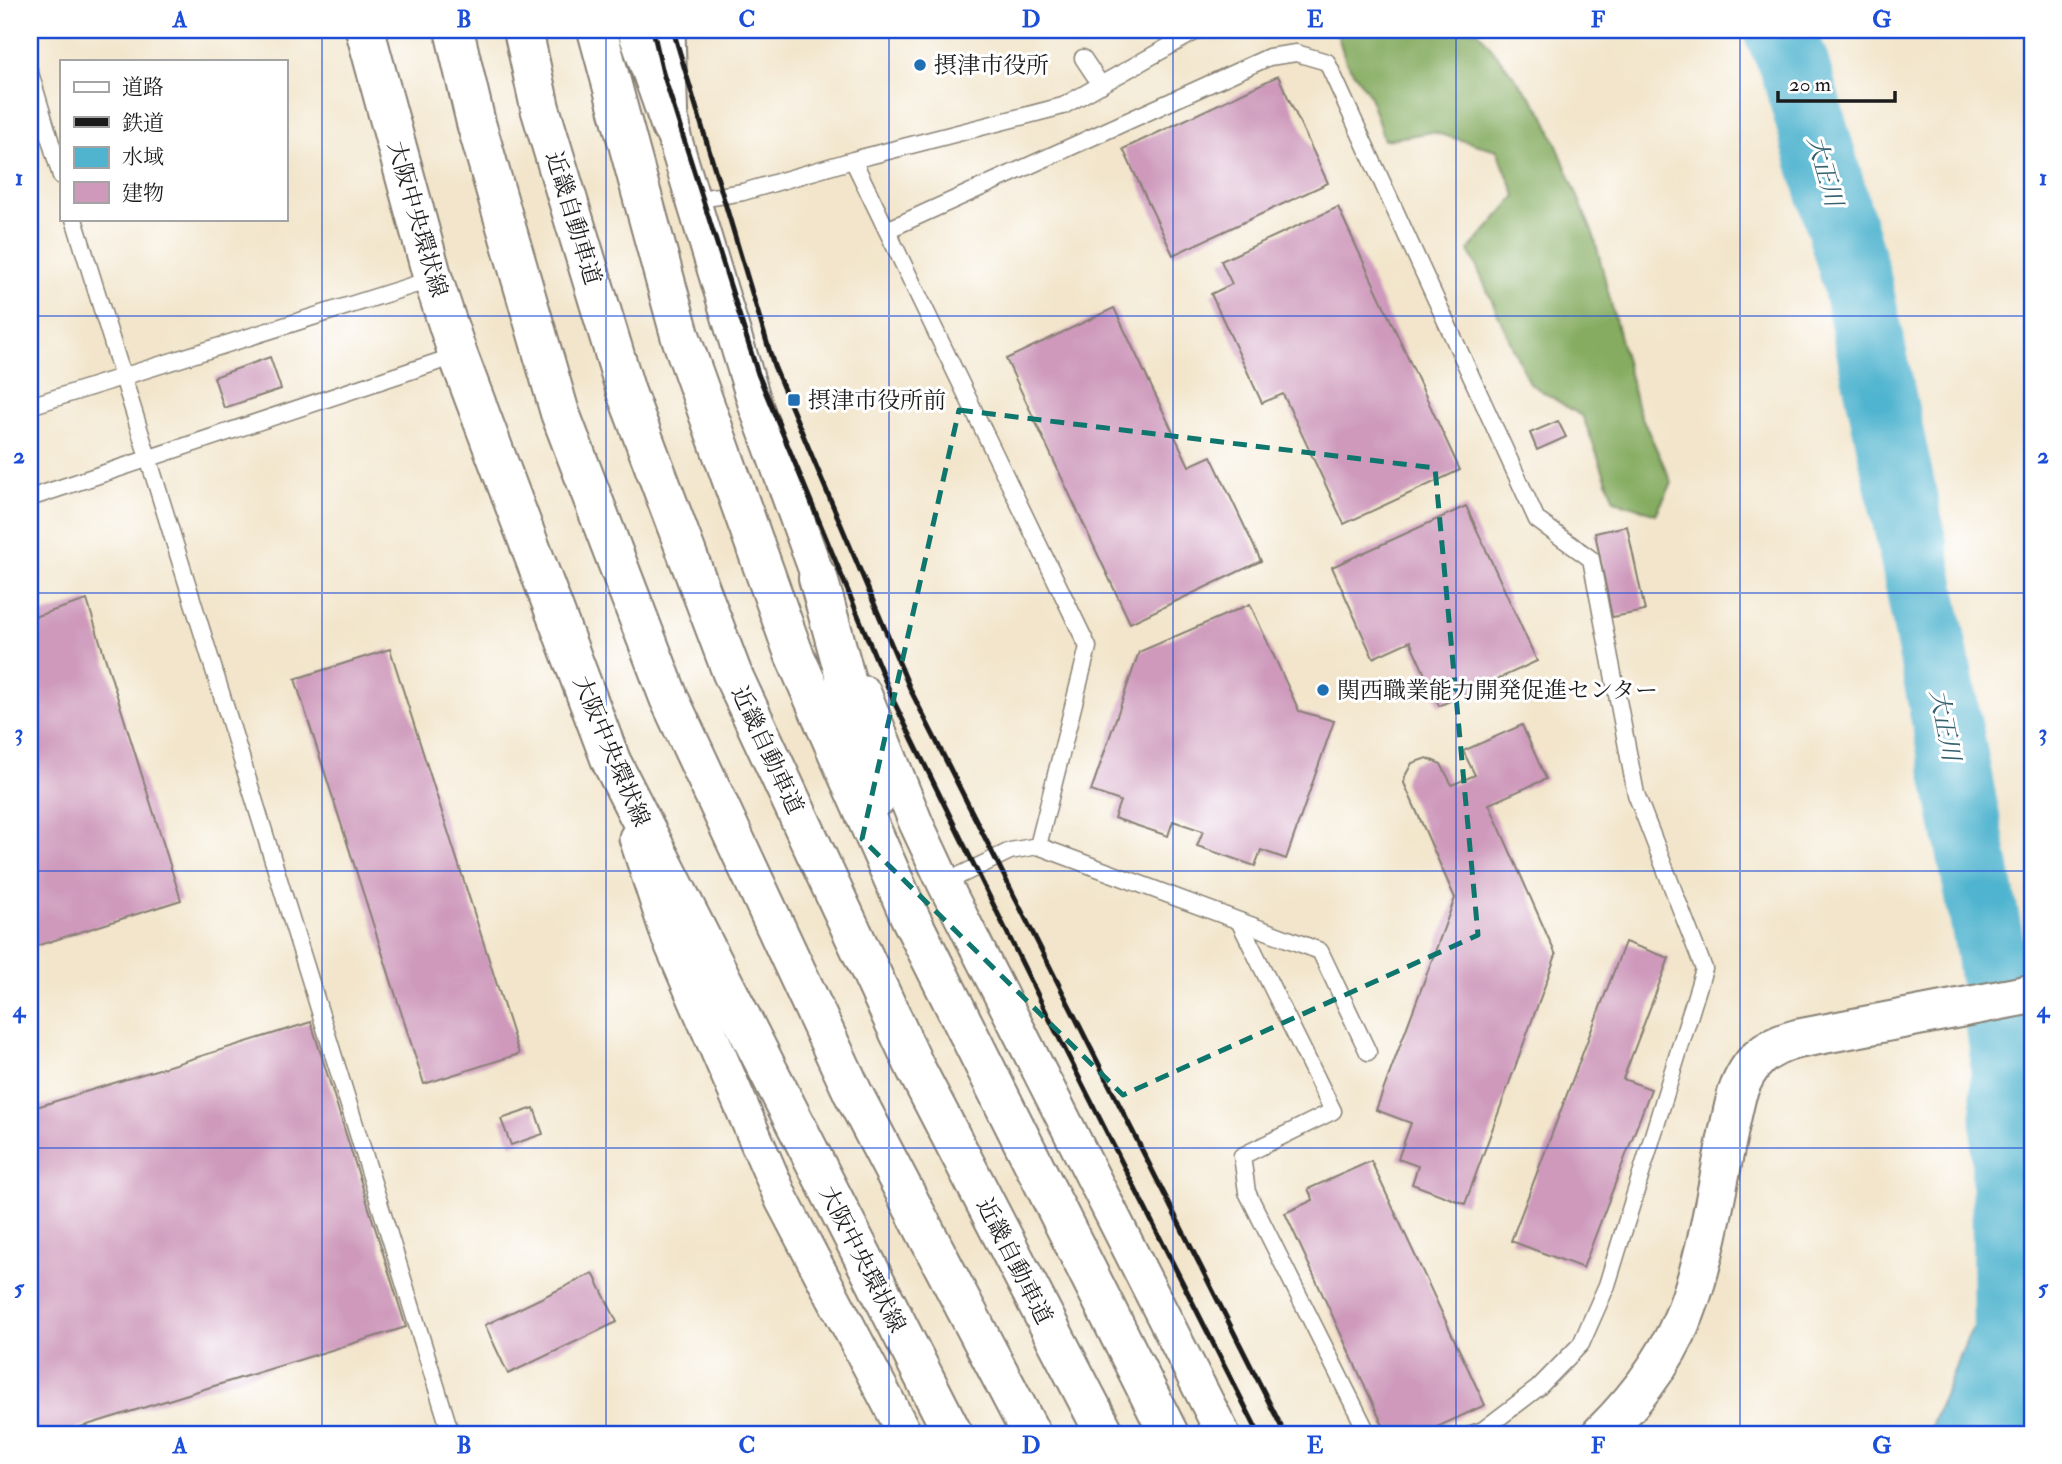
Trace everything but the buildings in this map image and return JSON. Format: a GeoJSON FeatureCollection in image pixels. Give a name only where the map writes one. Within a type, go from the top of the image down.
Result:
{"type":"FeatureCollection","features":[{"type":"Feature","properties":{"kind":"main road","name":"大阪中央環状線"},"geometry":{"type":"LineString","coordinates":[[365,30],[433,279],[458,355],[611,761],[953,1434]]}},
{"type":"Feature","properties":{"kind":"main road"},"geometry":{"type":"LineString","coordinates":[[454,30],[476,123],[560,413],[669,698],[853,1093],[1031,1434]]}},
{"type":"Feature","properties":{"kind":"main road","name":"近畿自動車道"},"geometry":{"type":"LineString","coordinates":[[523,30],[540,108],[626,392],[732,673],[915,1067],[1105,1434]]}},
{"type":"Feature","properties":{"kind":"main road"},"geometry":{"type":"LineString","coordinates":[[597,30],[680,335],[794,654],[910,917],[1169,1434]]}},
{"type":"Feature","properties":{"kind":"main road"},"geometry":{"type":"LineString","coordinates":[[637,30],[671,127]]}},
{"type":"Feature","properties":{"kind":"main road"},"geometry":{"type":"LineString","coordinates":[[818,578],[910,917]]}},
{"type":"Feature","properties":{"kind":"main road"},"geometry":{"type":"LineString","coordinates":[[1601,1434],[1633,1399],[1664,1355],[1691,1298],[1743,1078],[1769,1048],[1797,1039],[2032,994]]}},
{"type":"Feature","properties":{"kind":"street"},"geometry":{"type":"LineString","coordinates":[[668,30],[671,127],[757,407],[818,578],[916,823],[944,883],[1223,1434]]}},
{"type":"Feature","properties":{"kind":"street"},"geometry":{"type":"LineString","coordinates":[[611,761],[669,939],[782,1200],[905,1434]]}},
{"type":"Feature","properties":{"kind":"lane"},"geometry":{"type":"LineString","coordinates":[[694,200],[743,192],[853,160],[1063,106],[1198,30]]}},
{"type":"Feature","properties":{"kind":"lane"},"geometry":{"type":"LineString","coordinates":[[887,230],[1269,57],[1296,53],[1327,62],[1537,520],[1591,559],[1636,794],[1704,969],[1607,1285],[1581,1344],[1538,1388],[1483,1430],[1472,1434]]}},
{"type":"Feature","properties":{"kind":"lane"},"geometry":{"type":"LineString","coordinates":[[1083,58],[1101,85]]}},
{"type":"Feature","properties":{"kind":"lane"},"geometry":{"type":"LineString","coordinates":[[30,73],[60,173]]}},
{"type":"Feature","properties":{"kind":"lane"},"geometry":{"type":"LineString","coordinates":[[853,160],[1088,647],[1038,846]]}},
{"type":"Feature","properties":{"kind":"lane"},"geometry":{"type":"LineString","coordinates":[[75,220],[451,1434]]}},
{"type":"Feature","properties":{"kind":"lane"},"geometry":{"type":"LineString","coordinates":[[30,406],[433,279]]}},
{"type":"Feature","properties":{"kind":"lane"},"geometry":{"type":"LineString","coordinates":[[30,498],[458,355]]}},
{"type":"Feature","properties":{"kind":"lane"},"geometry":{"type":"LineString","coordinates":[[944,883],[1010,851],[1038,846],[1320,951],[1368,1052]]}},
{"type":"Feature","properties":{"kind":"lane"},"geometry":{"type":"LineString","coordinates":[[1238,920],[1333,1111],[1242,1156],[1247,1192],[1368,1434]]}},
{"type":"Feature","properties":{"kind":"highlighted area"},"geometry":{"type":"Polygon","coordinates":[[[959,410],[1435,468],[1478,935],[1123,1095],[862,839],[959,410]]]}},
{"type":"Feature","properties":{"kind":"green space"},"geometry":{"type":"Polygon","coordinates":[[[1336,30],[1477,30],[1544,114],[1594,236],[1638,409],[1672,483],[1656,514],[1614,500],[1583,417],[1529,383],[1469,250],[1516,196],[1497,150],[1432,132],[1384,140],[1369,94],[1346,62],[1336,30]]]}},
{"type":"Feature","properties":{"kind":"water"},"geometry":{"type":"Polygon","coordinates":[[[2002,1279],[1999,1318],[2013,1325],[2018,1320],[2017,1285],[2032,1280],[2032,1434],[1928,1434],[1968,1337],[2002,1279]]]}},
{"type":"Feature","properties":{"kind":"waterway","name":"大正川"},"geometry":{"type":"LineString","coordinates":[[1778,30],[1793,61],[1856,278],[1913,548],[1990,948],[2005,1057],[2008,1352],[1990,1434]]}},
{"type":"Feature","properties":{"kind":"railway"},"geometry":{"type":"LineString","coordinates":[[653,30],[663,73],[758,374],[894,702],[1049,1018],[1259,1434]]}},
{"type":"Feature","properties":{"kind":"railway"},"geometry":{"type":"LineString","coordinates":[[673,30],[774,366],[911,691],[1285,1434]]}},
{"type":"Feature","properties":{"kind":"place","name":"摂津市役所"},"geometry":{"type":"Point","coordinates":[920,65]}},
{"type":"Feature","properties":{"kind":"place","name":"摂津市役所前"},"geometry":{"type":"Point","coordinates":[794,400]}},
{"type":"Feature","properties":{"kind":"place","name":"関西職業能力開発促進センター"},"geometry":{"type":"Point","coordinates":[1323,690]}}]}
